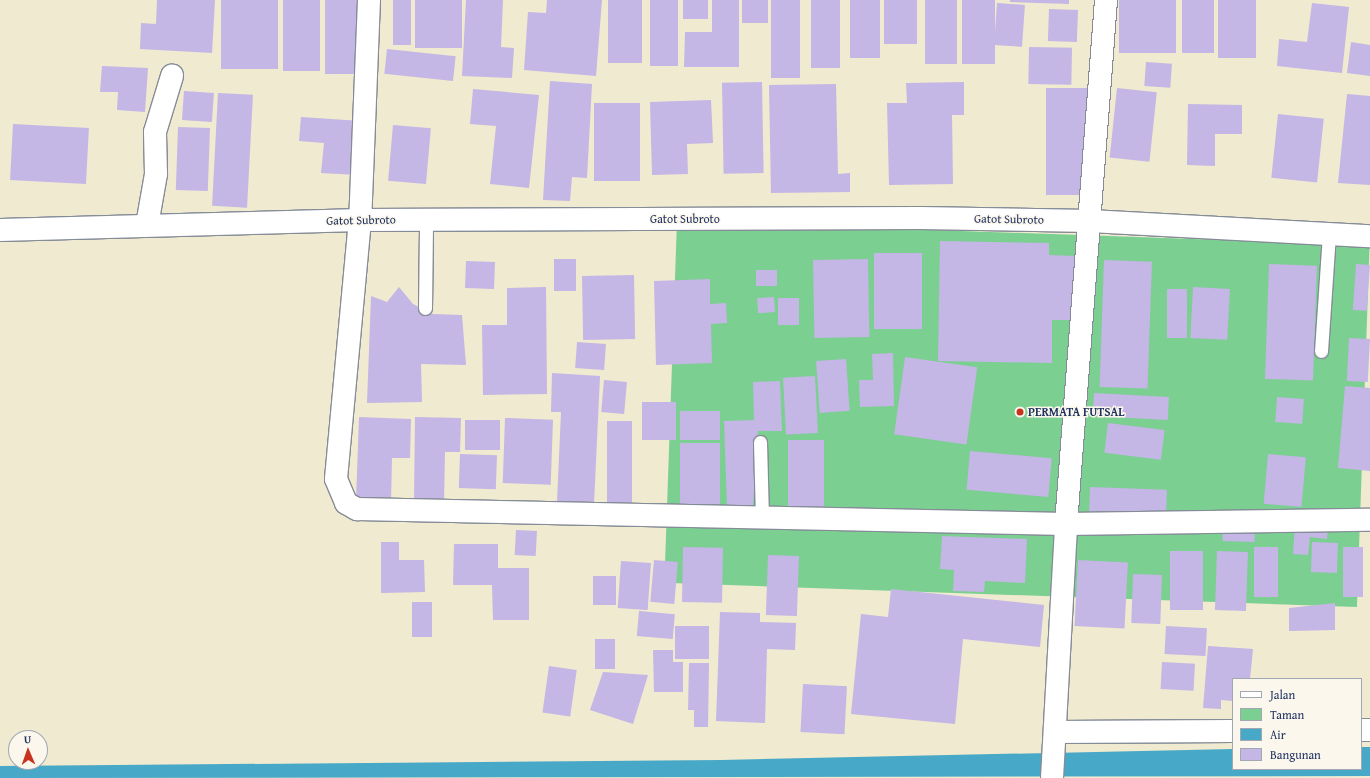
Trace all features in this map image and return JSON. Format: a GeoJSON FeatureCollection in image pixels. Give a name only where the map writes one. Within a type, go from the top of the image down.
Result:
{"type":"FeatureCollection","features":[{"type":"Feature","properties":{"kind":"street"},"geometry":{"type":"LineString","coordinates":[[369,0],[360,220],[336,465],[340,494],[346,503],[357,509],[1066,524],[1370,520]]}},
{"type":"Feature","properties":{"kind":"street"},"geometry":{"type":"LineString","coordinates":[[1052,778],[1066,524],[1106,0]]}},
{"type":"Feature","properties":{"kind":"street"},"geometry":{"type":"LineString","coordinates":[[148,226],[156,174],[155,132],[172,76]]}},
{"type":"Feature","properties":{"kind":"street","name":"Gatot Subroto"},"geometry":{"type":"LineString","coordinates":[[0,230],[360,220],[1090,221],[1370,236]]}},
{"type":"Feature","properties":{"kind":"street"},"geometry":{"type":"LineString","coordinates":[[1054,742],[1232,731]]}},
{"type":"Feature","properties":{"kind":"lane"},"geometry":{"type":"LineString","coordinates":[[425,308],[426,220]]}},
{"type":"Feature","properties":{"kind":"lane"},"geometry":{"type":"LineString","coordinates":[[1320,351],[1329,234]]}},
{"type":"Feature","properties":{"kind":"lane"},"geometry":{"type":"LineString","coordinates":[[760,442],[762,518]]}},
{"type":"Feature","properties":{"kind":"green space","name":"PERMATA FUTSAL"},"geometry":{"type":"Polygon","coordinates":[[[677,221],[1370,245],[1357,607],[664,583],[677,221]]]}},
{"type":"Feature","properties":{"kind":"water"},"geometry":{"type":"Polygon","coordinates":[[[1362,747],[1370,747],[1370,776],[0,778],[0,766],[8,766],[8,770],[48,770],[48,766],[721,760],[1232,749],[1232,770],[1362,770],[1362,747]]]}},
{"type":"Feature","properties":{"kind":"building"},"geometry":{"type":"Polygon","coordinates":[[[157,0],[215,0],[212,53],[140,49],[141,23],[156,24],[157,0]]]}},
{"type":"Feature","properties":{"kind":"building"},"geometry":{"type":"Polygon","coordinates":[[[221,0],[278,0],[278,69],[221,69],[221,0]]]}},
{"type":"Feature","properties":{"kind":"building"},"geometry":{"type":"Polygon","coordinates":[[[283,0],[320,0],[320,71],[283,71],[283,0]]]}},
{"type":"Feature","properties":{"kind":"building"},"geometry":{"type":"Polygon","coordinates":[[[325,0],[368,0],[368,74],[325,74],[325,0]]]}},
{"type":"Feature","properties":{"kind":"building"},"geometry":{"type":"Polygon","coordinates":[[[393,0],[411,0],[411,45],[393,45],[393,0]]]}},
{"type":"Feature","properties":{"kind":"building"},"geometry":{"type":"Polygon","coordinates":[[[415,0],[462,0],[462,48],[415,48],[415,0]]]}},
{"type":"Feature","properties":{"kind":"building"},"geometry":{"type":"Polygon","coordinates":[[[466,0],[503,0],[501,47],[514,48],[512,78],[462,76],[466,0]]]}},
{"type":"Feature","properties":{"kind":"building"},"geometry":{"type":"Polygon","coordinates":[[[547,0],[602,0],[596,76],[524,70],[528,12],[546,13],[547,0]]]}},
{"type":"Feature","properties":{"kind":"building"},"geometry":{"type":"Polygon","coordinates":[[[608,0],[642,0],[642,63],[608,63],[608,0]]]}},
{"type":"Feature","properties":{"kind":"building"},"geometry":{"type":"Polygon","coordinates":[[[650,0],[678,0],[678,66],[650,66],[650,0]]]}},
{"type":"Feature","properties":{"kind":"building"},"geometry":{"type":"Polygon","coordinates":[[[683,0],[708,0],[708,19],[683,19],[683,0]]]}},
{"type":"Feature","properties":{"kind":"building"},"geometry":{"type":"Polygon","coordinates":[[[712,0],[739,0],[739,67],[684,67],[685,32],[712,32],[712,0]]]}},
{"type":"Feature","properties":{"kind":"building"},"geometry":{"type":"Polygon","coordinates":[[[742,0],[768,0],[768,23],[742,23],[742,0]]]}},
{"type":"Feature","properties":{"kind":"building"},"geometry":{"type":"Polygon","coordinates":[[[771,0],[800,0],[800,78],[771,78],[771,0]]]}},
{"type":"Feature","properties":{"kind":"building"},"geometry":{"type":"Polygon","coordinates":[[[811,0],[840,0],[840,68],[811,68],[811,0]]]}},
{"type":"Feature","properties":{"kind":"building"},"geometry":{"type":"Polygon","coordinates":[[[850,0],[880,0],[880,58],[850,58],[850,0]]]}},
{"type":"Feature","properties":{"kind":"building"},"geometry":{"type":"Polygon","coordinates":[[[884,0],[917,0],[917,44],[884,44],[884,0]]]}},
{"type":"Feature","properties":{"kind":"building"},"geometry":{"type":"Polygon","coordinates":[[[925,0],[957,0],[957,64],[925,64],[925,0]]]}},
{"type":"Feature","properties":{"kind":"building"},"geometry":{"type":"Polygon","coordinates":[[[962,0],[995,0],[995,64],[962,64],[962,0]]]}},
{"type":"Feature","properties":{"kind":"building"},"geometry":{"type":"Polygon","coordinates":[[[1010,0],[1069,0],[1069,4],[1010,2],[1010,0]]]}},
{"type":"Feature","properties":{"kind":"building"},"geometry":{"type":"Polygon","coordinates":[[[1119,0],[1176,0],[1176,53],[1119,53],[1119,0]]]}},
{"type":"Feature","properties":{"kind":"building"},"geometry":{"type":"Polygon","coordinates":[[[1182,0],[1214,0],[1214,53],[1182,53],[1182,0]]]}},
{"type":"Feature","properties":{"kind":"building"},"geometry":{"type":"Polygon","coordinates":[[[1218,0],[1256,0],[1256,58],[1218,58],[1218,0]]]}},
{"type":"Feature","properties":{"kind":"building"},"geometry":{"type":"Polygon","coordinates":[[[997,3],[1025,5],[1022,47],[994,45],[997,3]]]}},
{"type":"Feature","properties":{"kind":"building"},"geometry":{"type":"Polygon","coordinates":[[[1312,3],[1349,7],[1342,73],[1277,66],[1279,39],[1307,42],[1312,3]]]}},
{"type":"Feature","properties":{"kind":"building"},"geometry":{"type":"Polygon","coordinates":[[[1049,9],[1078,10],[1077,42],[1048,41],[1049,9]]]}},
{"type":"Feature","properties":{"kind":"building"},"geometry":{"type":"Polygon","coordinates":[[[1351,42],[1370,45],[1370,76],[1347,73],[1351,42]]]}},
{"type":"Feature","properties":{"kind":"building"},"geometry":{"type":"Polygon","coordinates":[[[1029,47],[1072,48],[1071,85],[1028,84],[1029,47]]]}},
{"type":"Feature","properties":{"kind":"building"},"geometry":{"type":"Polygon","coordinates":[[[387,49],[456,56],[453,81],[384,74],[387,49]]]}},
{"type":"Feature","properties":{"kind":"building"},"geometry":{"type":"Polygon","coordinates":[[[1146,62],[1172,64],[1170,88],[1144,86],[1146,62]]]}},
{"type":"Feature","properties":{"kind":"building"},"geometry":{"type":"Polygon","coordinates":[[[102,66],[148,68],[145,112],[117,110],[118,92],[100,92],[102,66]]]}},
{"type":"Feature","properties":{"kind":"building"},"geometry":{"type":"Polygon","coordinates":[[[550,81],[592,84],[587,178],[572,177],[570,201],[543,200],[550,81]]]}},
{"type":"Feature","properties":{"kind":"building"},"geometry":{"type":"Polygon","coordinates":[[[762,82],[764,173],[724,174],[722,83],[762,82]]]}},
{"type":"Feature","properties":{"kind":"building"},"geometry":{"type":"Polygon","coordinates":[[[964,82],[964,115],[952,115],[953,184],[889,185],[887,103],[907,103],[906,83],[964,82]]]}},
{"type":"Feature","properties":{"kind":"building"},"geometry":{"type":"Polygon","coordinates":[[[836,84],[838,174],[850,173],[850,192],[771,193],[769,85],[836,84]]]}},
{"type":"Feature","properties":{"kind":"building"},"geometry":{"type":"Polygon","coordinates":[[[1046,88],[1087,88],[1087,195],[1046,195],[1046,88]]]}},
{"type":"Feature","properties":{"kind":"building"},"geometry":{"type":"Polygon","coordinates":[[[1117,88],[1157,92],[1149,162],[1110,158],[1117,88]]]}},
{"type":"Feature","properties":{"kind":"building"},"geometry":{"type":"Polygon","coordinates":[[[473,89],[539,95],[529,188],[490,184],[496,126],[470,124],[473,89]]]}},
{"type":"Feature","properties":{"kind":"building"},"geometry":{"type":"Polygon","coordinates":[[[184,91],[214,93],[212,122],[182,120],[184,91]]]}},
{"type":"Feature","properties":{"kind":"building"},"geometry":{"type":"Polygon","coordinates":[[[218,93],[253,95],[247,208],[212,206],[218,93]]]}},
{"type":"Feature","properties":{"kind":"building"},"geometry":{"type":"Polygon","coordinates":[[[1347,94],[1370,96],[1370,185],[1338,183],[1347,94]]]}},
{"type":"Feature","properties":{"kind":"building"},"geometry":{"type":"Polygon","coordinates":[[[711,100],[713,143],[687,144],[688,174],[652,175],[650,102],[711,100]]]}},
{"type":"Feature","properties":{"kind":"building"},"geometry":{"type":"Polygon","coordinates":[[[594,103],[640,103],[640,181],[594,181],[594,103]]]}},
{"type":"Feature","properties":{"kind":"building"},"geometry":{"type":"Polygon","coordinates":[[[1188,104],[1242,105],[1242,134],[1215,134],[1215,166],[1187,165],[1188,104]]]}},
{"type":"Feature","properties":{"kind":"building"},"geometry":{"type":"Polygon","coordinates":[[[1278,114],[1324,119],[1317,182],[1271,178],[1278,114]]]}},
{"type":"Feature","properties":{"kind":"building"},"geometry":{"type":"Polygon","coordinates":[[[301,117],[361,121],[358,175],[321,173],[324,143],[299,141],[301,117]]]}},
{"type":"Feature","properties":{"kind":"building"},"geometry":{"type":"Polygon","coordinates":[[[13,124],[89,128],[86,184],[10,180],[13,124]]]}},
{"type":"Feature","properties":{"kind":"building"},"geometry":{"type":"Polygon","coordinates":[[[393,125],[431,128],[426,184],[388,181],[393,125]]]}},
{"type":"Feature","properties":{"kind":"building"},"geometry":{"type":"Polygon","coordinates":[[[178,127],[210,128],[208,191],[176,190],[178,127]]]}},
{"type":"Feature","properties":{"kind":"building"},"geometry":{"type":"Polygon","coordinates":[[[940,241],[1049,243],[1049,255],[1076,256],[1075,320],[1052,320],[1052,363],[938,361],[940,241]]]}},
{"type":"Feature","properties":{"kind":"building"},"geometry":{"type":"Polygon","coordinates":[[[874,253],[922,253],[922,329],[874,329],[874,253]]]}},
{"type":"Feature","properties":{"kind":"building"},"geometry":{"type":"Polygon","coordinates":[[[554,259],[576,259],[576,291],[554,291],[554,259]]]}},
{"type":"Feature","properties":{"kind":"building"},"geometry":{"type":"Polygon","coordinates":[[[868,259],[869,337],[814,338],[813,260],[868,259]]]}},
{"type":"Feature","properties":{"kind":"building"},"geometry":{"type":"Polygon","coordinates":[[[1104,260],[1152,262],[1148,389],[1100,387],[1104,260]]]}},
{"type":"Feature","properties":{"kind":"building"},"geometry":{"type":"Polygon","coordinates":[[[466,261],[495,262],[494,289],[465,288],[466,261]]]}},
{"type":"Feature","properties":{"kind":"building"},"geometry":{"type":"Polygon","coordinates":[[[1269,264],[1317,266],[1313,381],[1265,379],[1269,264]]]}},
{"type":"Feature","properties":{"kind":"building"},"geometry":{"type":"Polygon","coordinates":[[[1356,264],[1370,265],[1367,311],[1353,310],[1356,264]]]}},
{"type":"Feature","properties":{"kind":"building"},"geometry":{"type":"Polygon","coordinates":[[[756,270],[777,270],[777,286],[756,286],[756,270]]]}},
{"type":"Feature","properties":{"kind":"building"},"geometry":{"type":"Polygon","coordinates":[[[634,275],[635,339],[583,340],[582,276],[634,275]]]}},
{"type":"Feature","properties":{"kind":"building"},"geometry":{"type":"Polygon","coordinates":[[[710,279],[710,304],[726,303],[727,323],[711,324],[712,363],[656,365],[654,281],[710,279]]]}},
{"type":"Feature","properties":{"kind":"building"},"geometry":{"type":"Polygon","coordinates":[[[399,287],[413,304],[433,314],[462,315],[466,365],[421,364],[422,402],[367,403],[371,296],[387,302],[399,287]]]}},
{"type":"Feature","properties":{"kind":"building"},"geometry":{"type":"Polygon","coordinates":[[[546,287],[547,394],[483,395],[482,325],[507,325],[507,288],[546,287]]]}},
{"type":"Feature","properties":{"kind":"building"},"geometry":{"type":"Polygon","coordinates":[[[1193,287],[1230,289],[1227,340],[1190,338],[1193,287]]]}},
{"type":"Feature","properties":{"kind":"building"},"geometry":{"type":"Polygon","coordinates":[[[1167,289],[1187,289],[1187,338],[1167,338],[1167,289]]]}},
{"type":"Feature","properties":{"kind":"building"},"geometry":{"type":"Polygon","coordinates":[[[774,297],[775,312],[758,313],[757,298],[774,297]]]}},
{"type":"Feature","properties":{"kind":"building"},"geometry":{"type":"Polygon","coordinates":[[[778,298],[799,298],[799,325],[778,325],[778,298]]]}},
{"type":"Feature","properties":{"kind":"building"},"geometry":{"type":"Polygon","coordinates":[[[1349,338],[1370,339],[1368,382],[1347,381],[1349,338]]]}},
{"type":"Feature","properties":{"kind":"building"},"geometry":{"type":"Polygon","coordinates":[[[577,342],[606,344],[604,370],[575,368],[577,342]]]}},
{"type":"Feature","properties":{"kind":"building"},"geometry":{"type":"Polygon","coordinates":[[[893,353],[894,406],[860,407],[859,380],[873,380],[872,354],[893,353]]]}},
{"type":"Feature","properties":{"kind":"building"},"geometry":{"type":"Polygon","coordinates":[[[905,357],[977,367],[966,444],[894,434],[905,357]]]}},
{"type":"Feature","properties":{"kind":"building"},"geometry":{"type":"Polygon","coordinates":[[[846,359],[850,411],[820,413],[816,361],[846,359]]]}},
{"type":"Feature","properties":{"kind":"building"},"geometry":{"type":"Polygon","coordinates":[[[552,373],[600,376],[594,504],[557,502],[561,412],[551,412],[552,373]]]}},
{"type":"Feature","properties":{"kind":"building"},"geometry":{"type":"Polygon","coordinates":[[[815,376],[818,433],[786,435],[783,378],[815,376]]]}},
{"type":"Feature","properties":{"kind":"building"},"geometry":{"type":"Polygon","coordinates":[[[604,380],[627,382],[624,414],[601,412],[604,380]]]}},
{"type":"Feature","properties":{"kind":"building"},"geometry":{"type":"Polygon","coordinates":[[[780,381],[782,431],[758,431],[753,506],[727,507],[724,421],[754,420],[753,382],[780,381]]]}},
{"type":"Feature","properties":{"kind":"building"},"geometry":{"type":"Polygon","coordinates":[[[1345,386],[1370,388],[1370,471],[1338,468],[1345,386]]]}},
{"type":"Feature","properties":{"kind":"building"},"geometry":{"type":"Polygon","coordinates":[[[1094,393],[1169,397],[1168,420],[1093,416],[1094,393]]]}},
{"type":"Feature","properties":{"kind":"building"},"geometry":{"type":"Polygon","coordinates":[[[1277,397],[1304,399],[1302,424],[1275,422],[1277,397]]]}},
{"type":"Feature","properties":{"kind":"building"},"geometry":{"type":"Polygon","coordinates":[[[642,402],[676,402],[676,440],[642,440],[642,402]]]}},
{"type":"Feature","properties":{"kind":"building"},"geometry":{"type":"Polygon","coordinates":[[[680,411],[720,411],[720,440],[680,440],[680,411]]]}},
{"type":"Feature","properties":{"kind":"building"},"geometry":{"type":"Polygon","coordinates":[[[359,417],[411,419],[410,458],[392,458],[391,502],[356,501],[359,417]]]}},
{"type":"Feature","properties":{"kind":"building"},"geometry":{"type":"Polygon","coordinates":[[[415,417],[461,418],[460,452],[445,452],[444,502],[414,502],[415,417]]]}},
{"type":"Feature","properties":{"kind":"building"},"geometry":{"type":"Polygon","coordinates":[[[505,418],[553,420],[551,485],[503,483],[505,418]]]}},
{"type":"Feature","properties":{"kind":"building"},"geometry":{"type":"Polygon","coordinates":[[[465,420],[500,420],[500,450],[465,450],[465,420]]]}},
{"type":"Feature","properties":{"kind":"building"},"geometry":{"type":"Polygon","coordinates":[[[607,421],[632,421],[632,506],[607,506],[607,421]]]}},
{"type":"Feature","properties":{"kind":"building"},"geometry":{"type":"Polygon","coordinates":[[[1108,423],[1165,430],[1161,460],[1104,453],[1108,423]]]}},
{"type":"Feature","properties":{"kind":"building"},"geometry":{"type":"Polygon","coordinates":[[[788,440],[824,440],[824,515],[788,515],[788,440]]]}},
{"type":"Feature","properties":{"kind":"building"},"geometry":{"type":"Polygon","coordinates":[[[680,443],[720,443],[720,513],[680,513],[680,443]]]}},
{"type":"Feature","properties":{"kind":"building"},"geometry":{"type":"Polygon","coordinates":[[[970,451],[1052,458],[1048,497],[967,490],[970,451]]]}},
{"type":"Feature","properties":{"kind":"building"},"geometry":{"type":"Polygon","coordinates":[[[460,454],[497,455],[496,489],[459,488],[460,454]]]}},
{"type":"Feature","properties":{"kind":"building"},"geometry":{"type":"Polygon","coordinates":[[[1268,454],[1306,457],[1301,507],[1264,504],[1268,454]]]}},
{"type":"Feature","properties":{"kind":"building"},"geometry":{"type":"Polygon","coordinates":[[[1090,487],[1167,490],[1166,519],[1089,516],[1090,487]]]}},
{"type":"Feature","properties":{"kind":"building"},"geometry":{"type":"Polygon","coordinates":[[[1295,525],[1328,528],[1327,539],[1310,537],[1308,555],[1293,554],[1295,525]]]}},
{"type":"Feature","properties":{"kind":"building"},"geometry":{"type":"Polygon","coordinates":[[[1223,527],[1255,528],[1254,542],[1223,541],[1223,527]]]}},
{"type":"Feature","properties":{"kind":"building"},"geometry":{"type":"Polygon","coordinates":[[[516,530],[537,531],[536,556],[515,555],[516,530]]]}},
{"type":"Feature","properties":{"kind":"building"},"geometry":{"type":"Polygon","coordinates":[[[942,536],[1027,539],[1025,583],[985,581],[984,592],[953,591],[954,570],[940,569],[942,536]]]}},
{"type":"Feature","properties":{"kind":"building"},"geometry":{"type":"Polygon","coordinates":[[[381,542],[399,542],[399,560],[424,560],[425,592],[381,593],[381,542]]]}},
{"type":"Feature","properties":{"kind":"building"},"geometry":{"type":"Polygon","coordinates":[[[1312,542],[1338,543],[1337,573],[1311,572],[1312,542]]]}},
{"type":"Feature","properties":{"kind":"building"},"geometry":{"type":"Polygon","coordinates":[[[454,544],[498,544],[498,568],[529,568],[529,620],[493,620],[492,585],[453,585],[454,544]]]}},
{"type":"Feature","properties":{"kind":"building"},"geometry":{"type":"Polygon","coordinates":[[[683,547],[723,548],[722,603],[682,602],[683,547]]]}},
{"type":"Feature","properties":{"kind":"building"},"geometry":{"type":"Polygon","coordinates":[[[1254,547],[1278,547],[1278,597],[1254,597],[1254,547]]]}},
{"type":"Feature","properties":{"kind":"building"},"geometry":{"type":"Polygon","coordinates":[[[1343,547],[1363,547],[1363,597],[1343,597],[1343,547]]]}},
{"type":"Feature","properties":{"kind":"building"},"geometry":{"type":"Polygon","coordinates":[[[1170,551],[1203,551],[1203,610],[1170,610],[1170,551]]]}},
{"type":"Feature","properties":{"kind":"building"},"geometry":{"type":"Polygon","coordinates":[[[1217,551],[1248,552],[1246,611],[1215,610],[1217,551]]]}},
{"type":"Feature","properties":{"kind":"building"},"geometry":{"type":"Polygon","coordinates":[[[768,555],[799,556],[797,616],[766,615],[768,555]]]}},
{"type":"Feature","properties":{"kind":"building"},"geometry":{"type":"Polygon","coordinates":[[[654,560],[678,562],[674,604],[650,602],[654,560]]]}},
{"type":"Feature","properties":{"kind":"building"},"geometry":{"type":"Polygon","coordinates":[[[1078,560],[1128,563],[1124,629],[1075,626],[1078,560]]]}},
{"type":"Feature","properties":{"kind":"building"},"geometry":{"type":"Polygon","coordinates":[[[621,561],[651,563],[648,610],[618,608],[621,561]]]}},
{"type":"Feature","properties":{"kind":"building"},"geometry":{"type":"Polygon","coordinates":[[[1133,574],[1162,575],[1160,624],[1131,623],[1133,574]]]}},
{"type":"Feature","properties":{"kind":"building"},"geometry":{"type":"Polygon","coordinates":[[[593,576],[616,576],[616,605],[593,605],[593,576]]]}},
{"type":"Feature","properties":{"kind":"building"},"geometry":{"type":"Polygon","coordinates":[[[891,589],[1044,605],[1040,647],[963,639],[955,724],[851,714],[861,614],[888,617],[891,589]]]}},
{"type":"Feature","properties":{"kind":"building"},"geometry":{"type":"Polygon","coordinates":[[[412,602],[432,602],[432,637],[412,637],[412,602]]]}},
{"type":"Feature","properties":{"kind":"building"},"geometry":{"type":"Polygon","coordinates":[[[1335,603],[1335,630],[1289,631],[1289,608],[1335,603]]]}},
{"type":"Feature","properties":{"kind":"building"},"geometry":{"type":"Polygon","coordinates":[[[639,611],[675,614],[673,639],[637,636],[639,611]]]}},
{"type":"Feature","properties":{"kind":"building"},"geometry":{"type":"Polygon","coordinates":[[[720,612],[760,613],[760,622],[796,623],[795,650],[767,649],[765,723],[716,721],[720,612]]]}},
{"type":"Feature","properties":{"kind":"building"},"geometry":{"type":"Polygon","coordinates":[[[675,626],[709,626],[709,659],[675,659],[675,626]]]}},
{"type":"Feature","properties":{"kind":"building"},"geometry":{"type":"Polygon","coordinates":[[[1166,626],[1207,628],[1205,656],[1165,654],[1166,626]]]}},
{"type":"Feature","properties":{"kind":"building"},"geometry":{"type":"Polygon","coordinates":[[[595,639],[615,639],[615,669],[595,669],[595,639]]]}},
{"type":"Feature","properties":{"kind":"building"},"geometry":{"type":"Polygon","coordinates":[[[1208,646],[1253,649],[1250,678],[1232,678],[1232,701],[1221,700],[1221,709],[1203,708],[1208,646]]]}},
{"type":"Feature","properties":{"kind":"building"},"geometry":{"type":"Polygon","coordinates":[[[653,650],[673,650],[673,662],[683,662],[683,692],[654,692],[653,650]]]}},
{"type":"Feature","properties":{"kind":"building"},"geometry":{"type":"Polygon","coordinates":[[[1162,662],[1195,664],[1194,691],[1161,689],[1162,662]]]}},
{"type":"Feature","properties":{"kind":"building"},"geometry":{"type":"Polygon","coordinates":[[[689,663],[709,663],[708,727],[694,727],[694,710],[688,710],[689,663]]]}},
{"type":"Feature","properties":{"kind":"building"},"geometry":{"type":"Polygon","coordinates":[[[549,666],[577,670],[570,716],[542,713],[549,666]]]}},
{"type":"Feature","properties":{"kind":"building"},"geometry":{"type":"Polygon","coordinates":[[[603,672],[648,675],[633,724],[590,710],[603,672]]]}},
{"type":"Feature","properties":{"kind":"building"},"geometry":{"type":"Polygon","coordinates":[[[803,684],[847,686],[844,734],[800,732],[803,684]]]}},
{"type":"Feature","properties":{"kind":"place","name":"PERMATA FUTSAL"},"geometry":{"type":"Point","coordinates":[1020,412]}}]}
